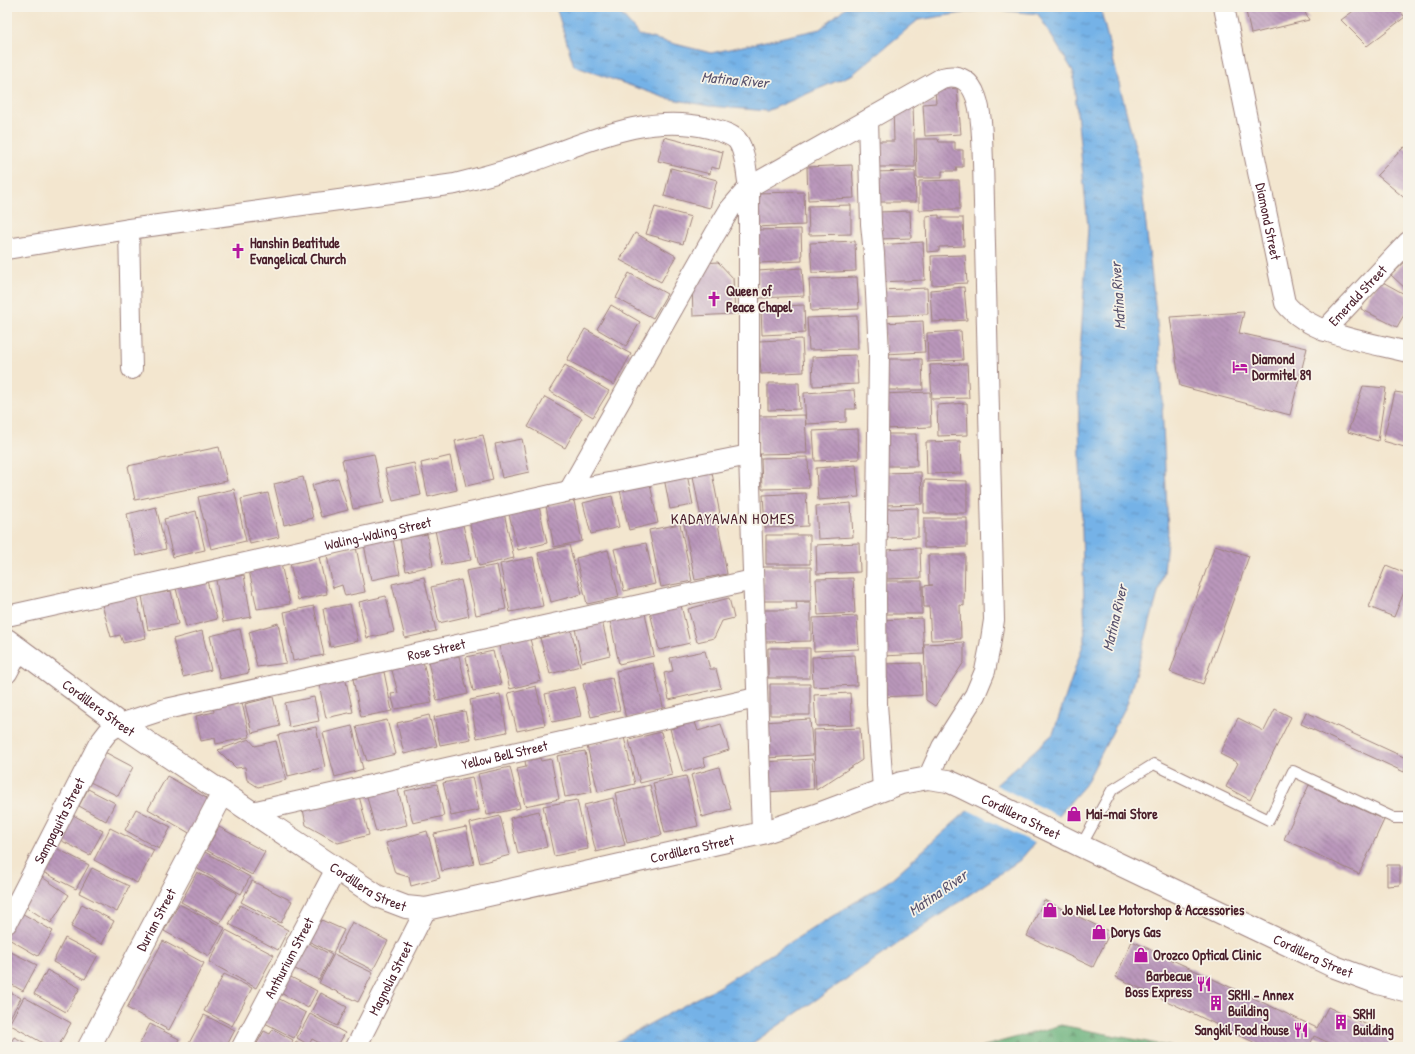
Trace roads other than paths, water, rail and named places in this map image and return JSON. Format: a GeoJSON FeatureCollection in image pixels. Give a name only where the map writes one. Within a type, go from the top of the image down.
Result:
{"type":"FeatureCollection","features":[{"type":"Feature","properties":{"kind":"street","name":"Diamond Street"},"geometry":{"type":"LineString","coordinates":[[1224,7],[1285,303],[1292,312],[1301,319],[1324,331],[1408,352]]}},
{"type":"Feature","properties":{"kind":"street"},"geometry":{"type":"LineString","coordinates":[[569,491],[715,234],[730,209],[749,187],[942,78],[951,75],[968,81],[973,88],[980,114],[983,161],[994,620],[985,671],[975,695],[942,747],[928,778]]}},
{"type":"Feature","properties":{"kind":"street"},"geometry":{"type":"LineString","coordinates":[[868,120],[871,224],[875,262],[879,353],[876,599],[877,704],[883,789]]}},
{"type":"Feature","properties":{"kind":"street"},"geometry":{"type":"LineString","coordinates":[[7,249],[129,229],[455,184],[501,172],[603,135],[652,124],[701,126],[731,136],[738,141],[749,187],[749,455],[756,698],[762,833]]}},
{"type":"Feature","properties":{"kind":"street"},"geometry":{"type":"LineString","coordinates":[[129,229],[132,369]]}},
{"type":"Feature","properties":{"kind":"street","name":"Emerald Street"},"geometry":{"type":"LineString","coordinates":[[1324,331],[1408,242]]}},
{"type":"Feature","properties":{"kind":"street","name":"Waling-Waling Street"},"geometry":{"type":"LineString","coordinates":[[7,616],[569,491],[749,455]]}},
{"type":"Feature","properties":{"kind":"street","name":"Rose Street"},"geometry":{"type":"LineString","coordinates":[[120,724],[166,709],[753,580]]}},
{"type":"Feature","properties":{"kind":"street"},"geometry":{"type":"LineString","coordinates":[[7,673],[13,645]]}},
{"type":"Feature","properties":{"kind":"street","name":"Cordillera Street"},"geometry":{"type":"LineString","coordinates":[[13,645],[120,724],[336,869],[377,896],[392,903],[406,907],[426,909],[762,833],[816,815],[901,783],[928,778],[948,781],[959,786],[1335,967],[1378,984],[1408,991]]}},
{"type":"Feature","properties":{"kind":"street","name":"Yellow Bell Street"},"geometry":{"type":"LineString","coordinates":[[252,812],[756,698]]}},
{"type":"Feature","properties":{"kind":"street","name":"Sampaguita Street"},"geometry":{"type":"LineString","coordinates":[[7,923],[90,759],[108,732],[120,724]]}},
{"type":"Feature","properties":{"kind":"street","name":"Durian Street"},"geometry":{"type":"LineString","coordinates":[[89,1047],[223,792]]}},
{"type":"Feature","properties":{"kind":"street","name":"Anthurium Street"},"geometry":{"type":"LineString","coordinates":[[242,1047],[336,869]]}},
{"type":"Feature","properties":{"kind":"street","name":"Magnolia Street"},"geometry":{"type":"LineString","coordinates":[[356,1047],[426,909]]}},
{"type":"Feature","properties":{"kind":"lane"},"geometry":{"type":"LineString","coordinates":[[1075,843],[1112,790],[1154,764],[1269,820],[1293,771],[1394,818],[1408,818]]}},
{"type":"Feature","properties":{"kind":"water","name":"Matina River"},"geometry":{"type":"Polygon","coordinates":[[[556,7],[615,7],[639,35],[711,53],[820,29],[846,7],[1100,7],[1139,163],[1159,340],[1168,531],[1164,572],[1127,704],[1085,785],[1020,860],[747,1047],[607,1047],[720,986],[889,881],[1053,734],[1085,639],[1078,386],[1088,227],[1073,71],[1038,14],[988,9],[918,20],[853,74],[767,111],[709,106],[666,98],[574,66],[556,7]]]}},
{"type":"Feature","properties":{"kind":"place","name":"Hanshin Beatitude Evangelical Church"},"geometry":{"type":"Point","coordinates":[238,251]}},
{"type":"Feature","properties":{"kind":"place","name":"Queen of Peace Chapel"},"geometry":{"type":"Point","coordinates":[714,299]}},
{"type":"Feature","properties":{"kind":"place","name":"Diamond Dormitel 89"},"geometry":{"type":"Point","coordinates":[1240,367]}},
{"type":"Feature","properties":{"kind":"place","name":"Mai-mai Store"},"geometry":{"type":"Point","coordinates":[1074,814]}},
{"type":"Feature","properties":{"kind":"place","name":"Jo Niel Lee Motorshop & Accessories"},"geometry":{"type":"Point","coordinates":[1050,910]}},
{"type":"Feature","properties":{"kind":"place","name":"Dorys Gas"},"geometry":{"type":"Point","coordinates":[1099,932]}},
{"type":"Feature","properties":{"kind":"place","name":"Orozco Optical Clinic"},"geometry":{"type":"Point","coordinates":[1141,955]}},
{"type":"Feature","properties":{"kind":"place","name":"Barbecue Boss Express"},"geometry":{"type":"Point","coordinates":[1204,984]}},
{"type":"Feature","properties":{"kind":"place","name":"SRHI - Annex Building"},"geometry":{"type":"Point","coordinates":[1216,1003]}},
{"type":"Feature","properties":{"kind":"place","name":"SRHI Building"},"geometry":{"type":"Point","coordinates":[1341,1022]}},
{"type":"Feature","properties":{"kind":"place","name":"Sangkil Food House"},"geometry":{"type":"Point","coordinates":[1301,1030]}},
{"type":"Feature","properties":{"kind":"district","name":"KADAYAWAN HOMES"},"geometry":{"type":"Point","coordinates":[733,519]}}]}
